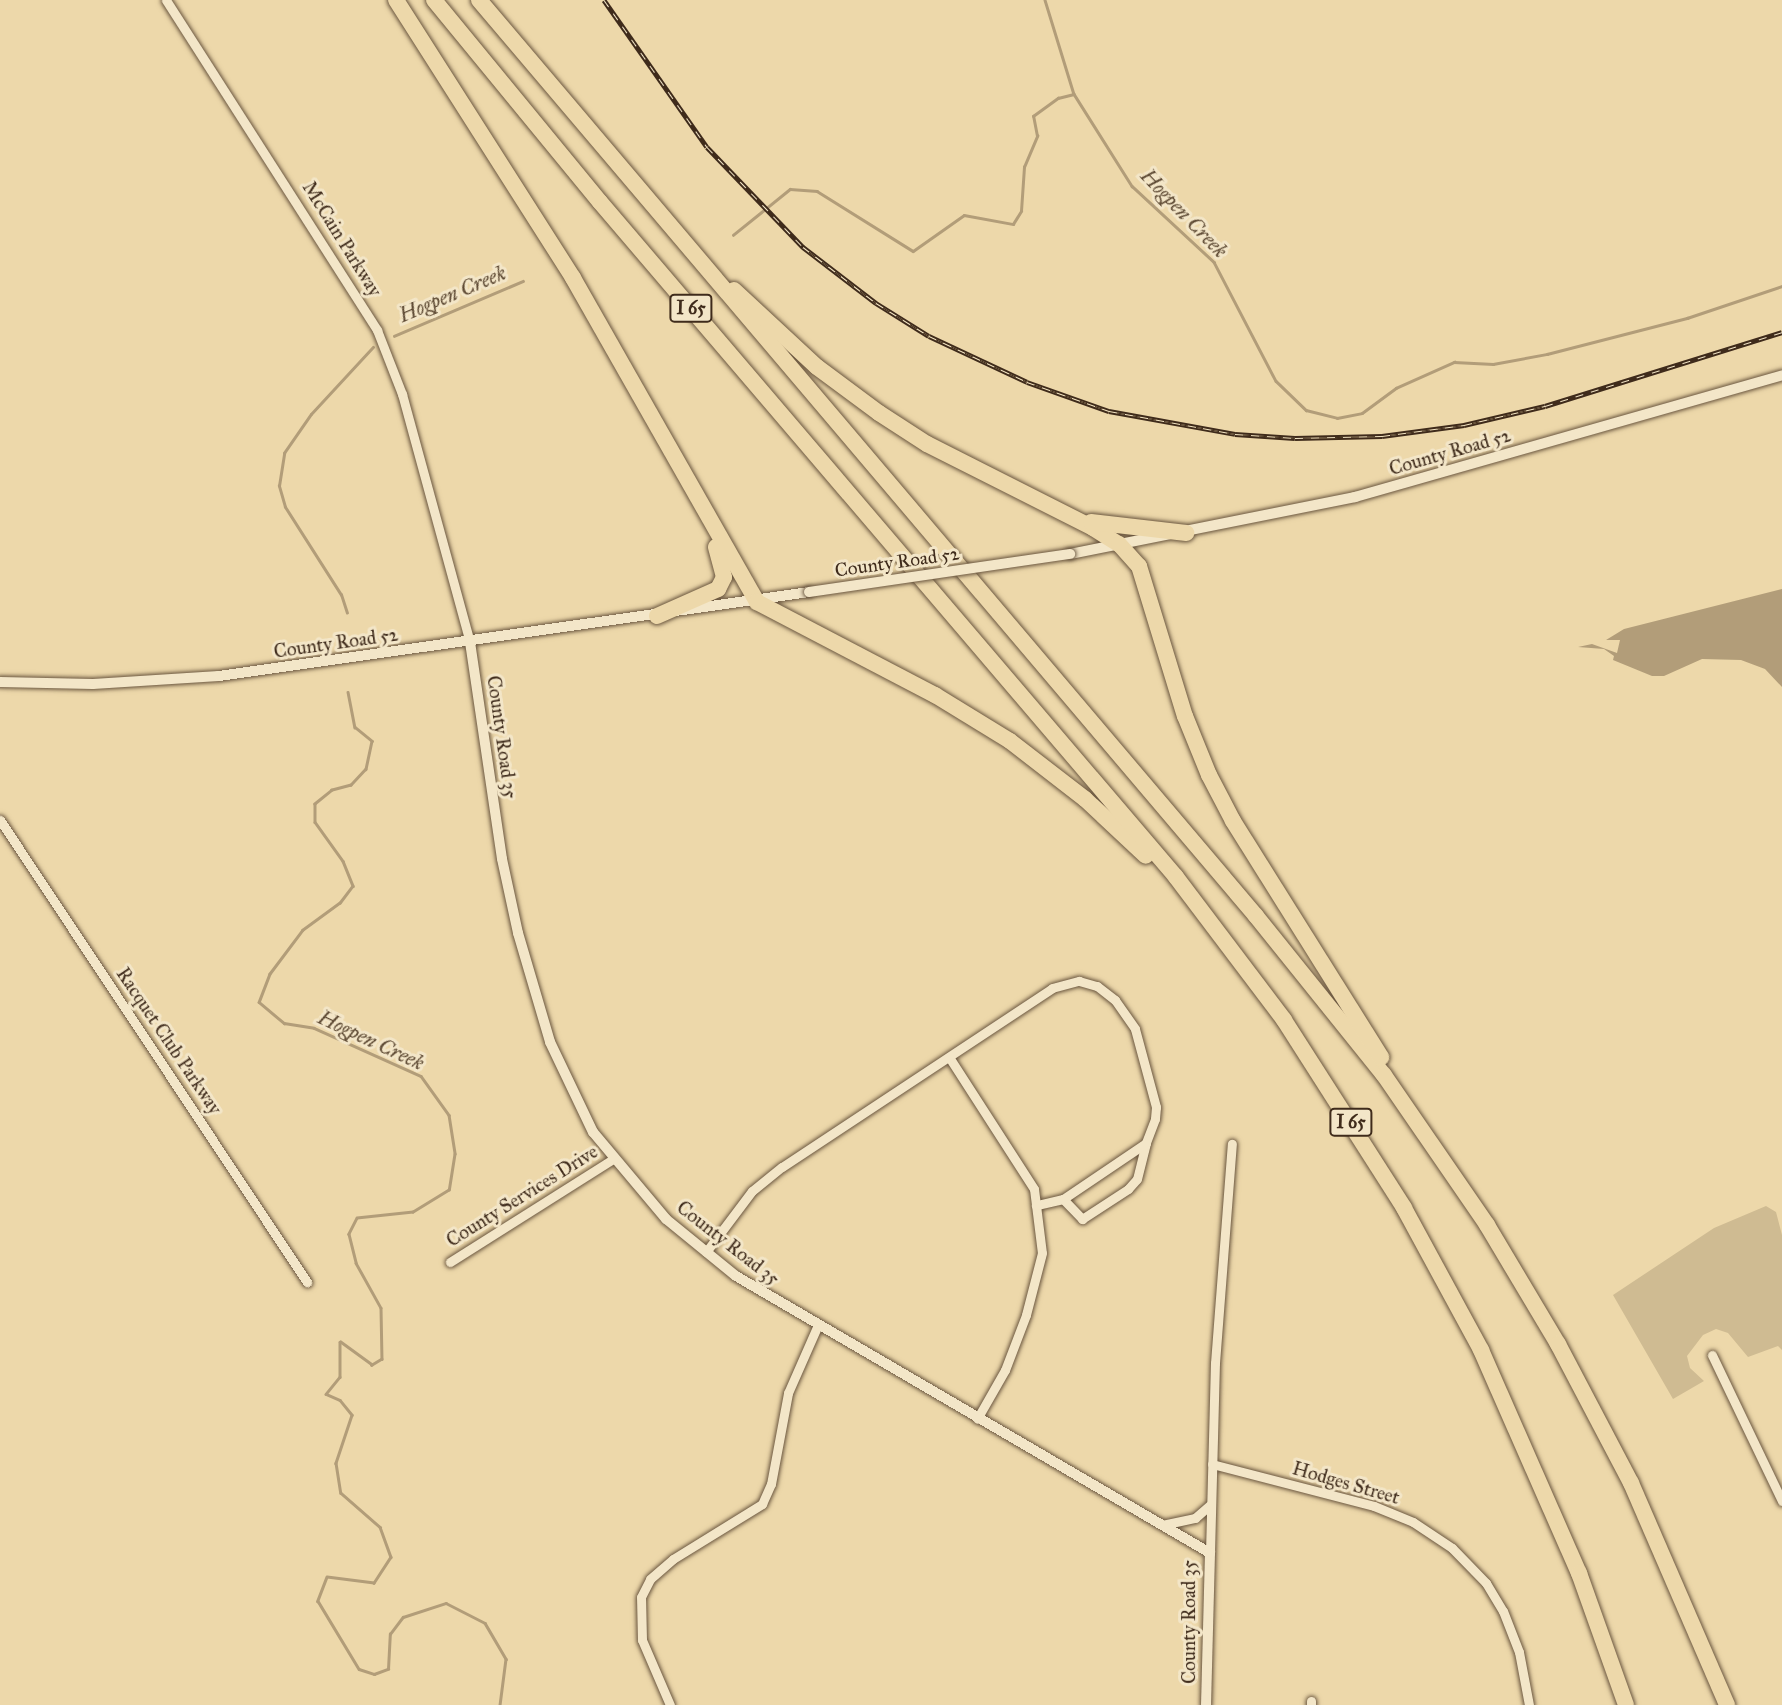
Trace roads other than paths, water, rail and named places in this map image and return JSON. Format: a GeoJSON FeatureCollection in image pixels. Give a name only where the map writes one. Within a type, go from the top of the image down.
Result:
{"type":"FeatureCollection","features":[{"type":"Feature","properties":{"kind":"highway"},"geometry":{"type":"LineString","coordinates":[[396,0],[573,278],[757,602],[935,695],[1028,753],[1139,848],[1233,950]]}},
{"type":"Feature","properties":{"kind":"highway","name":"I 65"},"geometry":{"type":"LineString","coordinates":[[434,0],[600,202],[1141,835],[1233,950],[1326,1082],[1452,1296],[1543,1487],[1626,1705]]}},
{"type":"Feature","properties":{"kind":"highway","name":"I 65"},"geometry":{"type":"LineString","coordinates":[[479,0],[653,209],[1316,987],[1398,1095],[1478,1212],[1558,1344],[1631,1483],[1727,1705]]}},
{"type":"Feature","properties":{"kind":"highway"},"geometry":{"type":"LineString","coordinates":[[653,209],[769,324],[856,397],[927,444],[1073,517],[1119,544],[1139,566],[1185,716],[1233,821],[1478,1212]]}},
{"type":"Feature","properties":{"kind":"highway"},"geometry":{"type":"LineString","coordinates":[[657,616],[718,589],[724,576],[721,556],[672,456]]}},
{"type":"Feature","properties":{"kind":"highway"},"geometry":{"type":"LineString","coordinates":[[1073,517],[1130,529],[1186,533]]}},
{"type":"Feature","properties":{"kind":"street","name":"McCain Parkway"},"geometry":{"type":"LineString","coordinates":[[166,0],[377,330],[402,394],[470,642]]}},
{"type":"Feature","properties":{"kind":"street","name":"County Road 52"},"geometry":{"type":"LineString","coordinates":[[0,682],[93,684],[205,677],[757,602],[1070,554],[1186,533],[1355,497],[1782,375]]}},
{"type":"Feature","properties":{"kind":"street","name":"County Road 35"},"geometry":{"type":"LineString","coordinates":[[470,642],[502,859],[533,988],[567,1085],[613,1159],[666,1219],[706,1252],[817,1327],[1210,1553],[1206,1705]]}},
{"type":"Feature","properties":{"kind":"street","name":"Racquet Club Parkway"},"geometry":{"type":"LineString","coordinates":[[0,820],[307,1282]]}},
{"type":"Feature","properties":{"kind":"street"},"geometry":{"type":"LineString","coordinates":[[706,1252],[752,1191],[1063,983],[1079,981],[1097,986],[1115,1000],[1135,1030],[1156,1107],[1137,1179],[1128,1189],[1082,1219],[1063,1199]]}},
{"type":"Feature","properties":{"kind":"street"},"geometry":{"type":"LineString","coordinates":[[949,1057],[1034,1189],[1042,1253],[1026,1315],[1004,1370],[977,1419]]}},
{"type":"Feature","properties":{"kind":"street"},"geometry":{"type":"LineString","coordinates":[[1036,1205],[1063,1199],[1146,1143]]}},
{"type":"Feature","properties":{"kind":"street"},"geometry":{"type":"LineString","coordinates":[[1210,1553],[1212,1464],[1232,1144]]}},
{"type":"Feature","properties":{"kind":"street","name":"County Services Drive"},"geometry":{"type":"LineString","coordinates":[[450,1262],[613,1159]]}},
{"type":"Feature","properties":{"kind":"street"},"geometry":{"type":"LineString","coordinates":[[670,1705],[642,1640],[641,1597],[650,1579],[673,1559],[762,1504],[771,1484],[788,1393],[817,1327]]}},
{"type":"Feature","properties":{"kind":"street"},"geometry":{"type":"LineString","coordinates":[[1712,1355],[1782,1501]]}},
{"type":"Feature","properties":{"kind":"street","name":"Hodges Street"},"geometry":{"type":"LineString","coordinates":[[1212,1464],[1374,1506],[1413,1522],[1452,1548],[1486,1583],[1503,1611],[1519,1652],[1529,1705]]}},
{"type":"Feature","properties":{"kind":"street"},"geometry":{"type":"LineString","coordinates":[[1160,1525],[1187,1522],[1211,1504]]}},
{"type":"Feature","properties":{"kind":"waterway"},"geometry":{"type":"LineString","coordinates":[[1045,0],[1074,94]]}},
{"type":"Feature","properties":{"kind":"waterway","name":"Hogpen Creek"},"geometry":{"type":"LineString","coordinates":[[733,235],[790,189],[817,191],[913,251],[964,215],[1013,224],[1021,211],[1024,167],[1037,136],[1033,116],[1058,98],[1074,94],[1132,186],[1214,262],[1276,381],[1306,410],[1337,418],[1362,413],[1396,388],[1454,362],[1493,364],[1547,354],[1687,318],[1782,286]]}},
{"type":"Feature","properties":{"kind":"waterway","name":"Hogpen Creek"},"geometry":{"type":"LineString","coordinates":[[394,336],[523,281]]}},
{"type":"Feature","properties":{"kind":"waterway","name":"Hogpen Creek"},"geometry":{"type":"LineString","coordinates":[[347,613],[341,595],[285,507],[279,486],[284,453],[311,414],[373,347]]}},
{"type":"Feature","properties":{"kind":"waterway","name":"Hogpen Creek"},"geometry":{"type":"LineString","coordinates":[[348,692],[355,727],[372,741],[366,769],[351,785],[332,790],[315,804],[315,822],[343,861],[353,886],[340,903],[303,930],[270,974],[259,1002],[284,1023],[314,1028],[421,1076],[449,1115],[455,1154],[449,1190],[413,1212],[357,1218],[349,1234],[356,1263],[381,1308],[382,1359],[372,1365],[340,1342],[340,1377],[326,1394],[340,1400],[352,1415],[336,1463],[341,1493],[380,1527],[391,1557],[374,1583],[327,1577],[318,1601],[359,1669],[374,1674],[388,1669],[390,1634],[403,1617],[446,1603],[485,1623],[506,1659],[500,1705]]}},
{"type":"Feature","properties":{"kind":"railway"},"geometry":{"type":"LineString","coordinates":[[604,0],[707,147],[803,247],[876,303],[929,336],[1027,382],[1109,411],[1235,434],[1295,438],[1382,436],[1464,425],[1545,406],[1782,332]]}}]}
